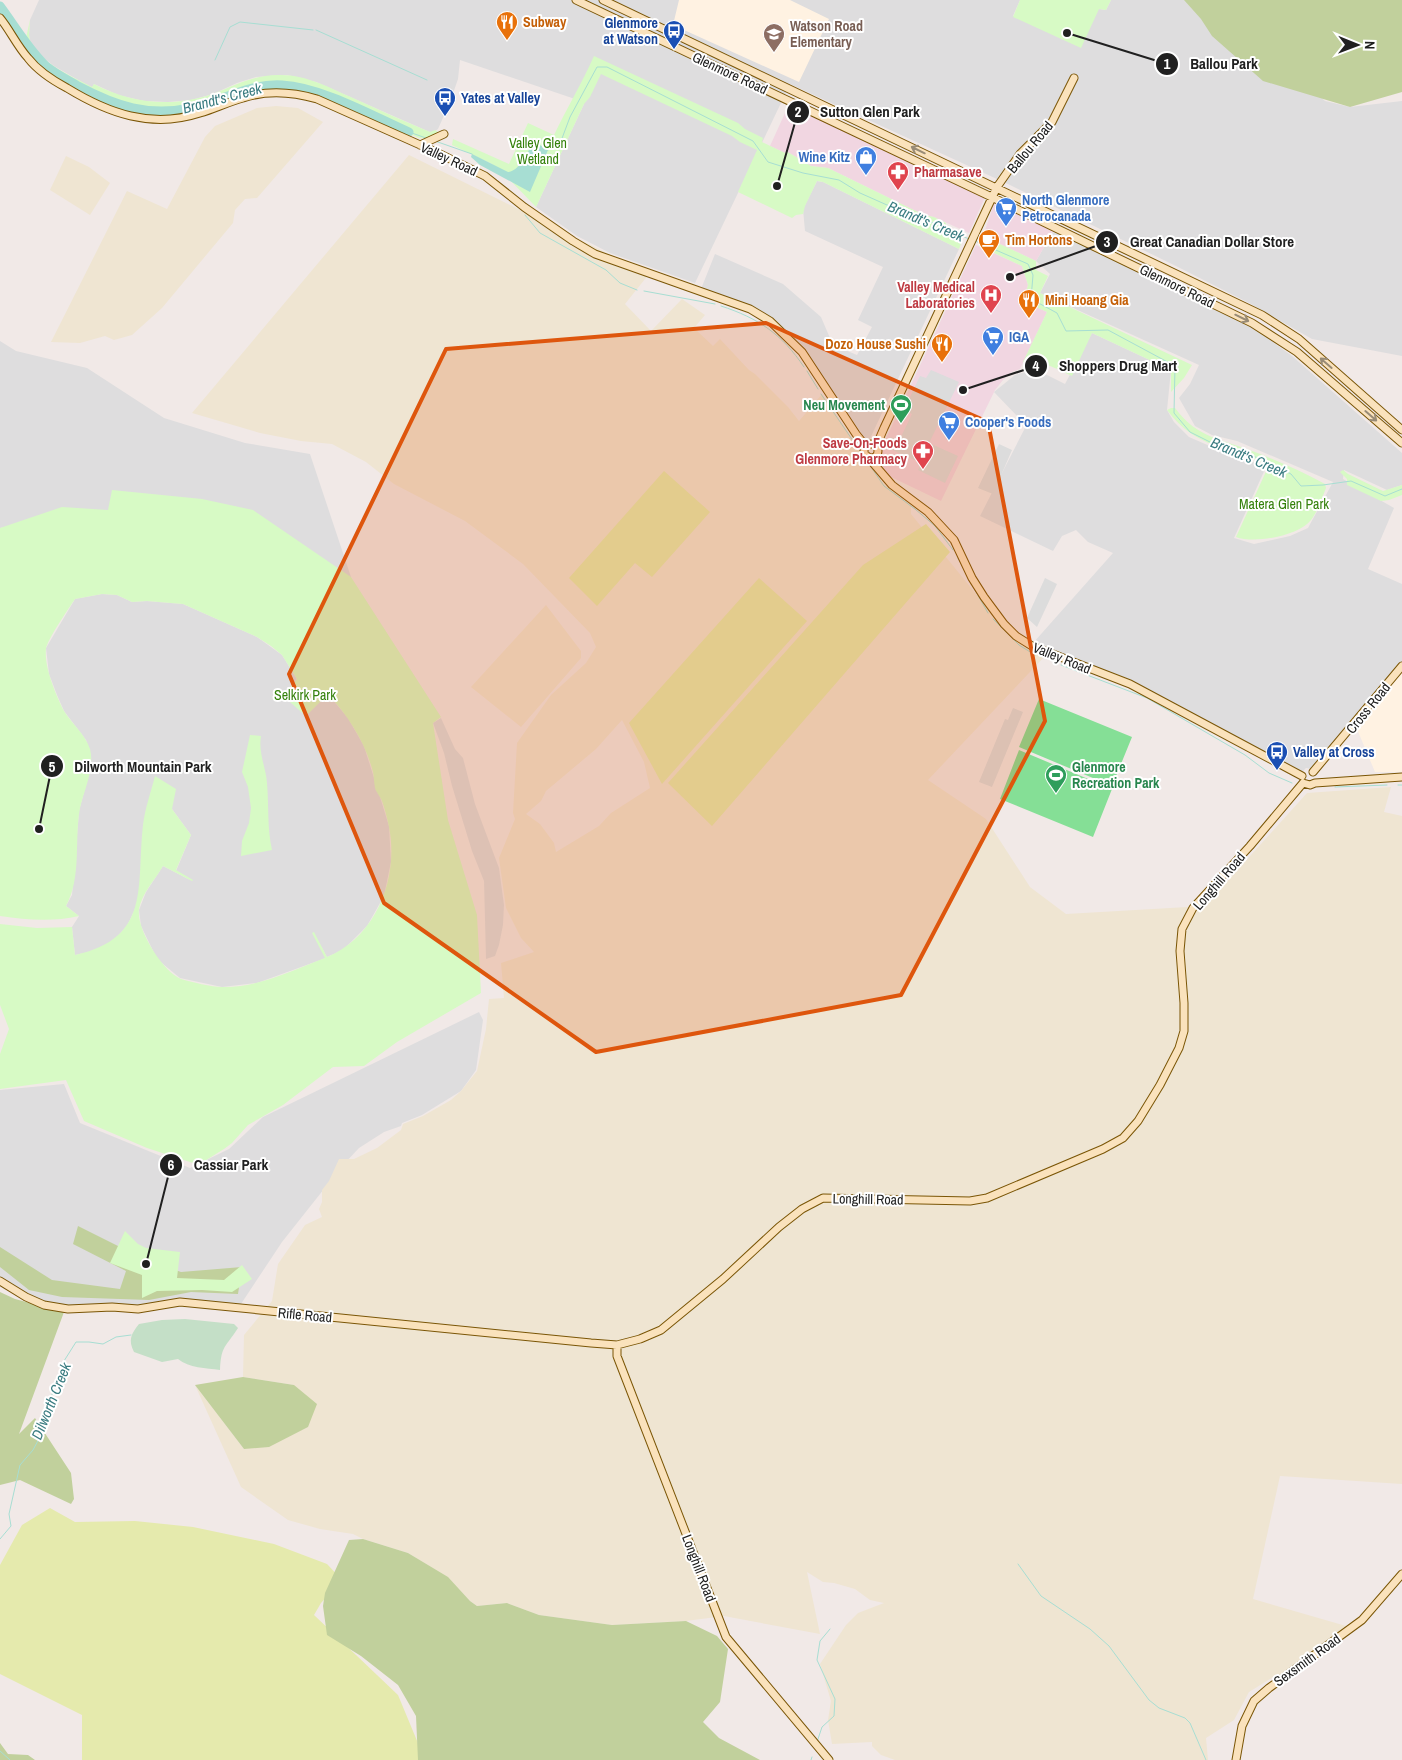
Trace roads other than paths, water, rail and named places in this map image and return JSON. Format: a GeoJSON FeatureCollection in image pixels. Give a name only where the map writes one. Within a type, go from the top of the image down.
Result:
{"type":"FeatureCollection","features":[{"type":"Feature","properties":{"kind":"street","name":"Glenmore Road"},"geometry":{"type":"LineString","coordinates":[[576,0],[1252,322],[1297,352],[1402,443]]}},
{"type":"Feature","properties":{"kind":"street","name":"Glenmore Road"},"geometry":{"type":"LineString","coordinates":[[603,0],[1262,315],[1299,339],[1402,430]]}},
{"type":"Feature","properties":{"kind":"street","name":"Valley Road"},"geometry":{"type":"LineString","coordinates":[[0,18],[28,59],[48,77],[95,105],[112,112],[126,116],[162,119],[198,114],[244,97],[260,94],[299,94],[317,99],[485,176],[524,207],[595,254],[750,309],[770,321],[802,352],[864,444],[876,446],[878,451]]}},
{"type":"Feature","properties":{"kind":"street","name":"Ballou Road"},"geometry":{"type":"LineString","coordinates":[[884,428],[997,188],[1020,154],[1052,122],[1074,78]]}},
{"type":"Feature","properties":{"kind":"street"},"geometry":{"type":"LineString","coordinates":[[420,145],[444,134]]}},
{"type":"Feature","properties":{"kind":"street"},"geometry":{"type":"LineString","coordinates":[[878,451],[873,458],[866,454],[865,448],[879,437],[884,428]]}},
{"type":"Feature","properties":{"kind":"street"},"geometry":{"type":"LineString","coordinates":[[880,472],[876,460],[878,442],[884,428]]}},
{"type":"Feature","properties":{"kind":"street","name":"Valley Road"},"geometry":{"type":"LineString","coordinates":[[856,434],[866,454],[880,472],[909,500],[928,512],[954,540],[964,557],[972,578],[984,597],[1004,624],[1016,636],[1032,646],[1130,684],[1302,780]]}},
{"type":"Feature","properties":{"kind":"street","name":"Cross Road"},"geometry":{"type":"LineString","coordinates":[[1313,772],[1402,666]]}},
{"type":"Feature","properties":{"kind":"street"},"geometry":{"type":"LineString","coordinates":[[1315,783],[1316,778],[1313,772],[1306,771],[1302,780],[1308,786],[1315,783],[1402,777]]}},
{"type":"Feature","properties":{"kind":"street","name":"Longhill Road"},"geometry":{"type":"LineString","coordinates":[[829,1760],[726,1637],[617,1356],[617,1344],[640,1340],[661,1330],[722,1279],[779,1227],[802,1209],[823,1198],[970,1201],[987,1198],[1103,1149],[1123,1138],[1138,1121],[1160,1085],[1184,1031],[1180,951],[1182,929],[1193,908],[1250,846],[1302,780]]}},
{"type":"Feature","properties":{"kind":"street","name":"Rifle Road"},"geometry":{"type":"LineString","coordinates":[[0,1280],[44,1305],[68,1309],[112,1307],[138,1309],[180,1302],[617,1344]]}},
{"type":"Feature","properties":{"kind":"street","name":"Sexsmith Road"},"geometry":{"type":"LineString","coordinates":[[1236,1760],[1242,1726],[1254,1701],[1362,1620],[1402,1574]]}},
{"type":"Feature","properties":{"kind":"water","name":"Valley Glen Wetland"},"geometry":{"type":"Polygon","coordinates":[[[540,145],[548,150],[530,192],[480,165],[471,157],[472,154],[508,172],[519,166],[531,147],[540,145]]]}},
{"type":"Feature","properties":{"kind":"waterway","name":"Brandt's Creek"},"geometry":{"type":"LineString","coordinates":[[0,6],[27,45],[46,66],[78,86],[119,104],[146,110],[175,110],[202,105],[258,87],[282,85],[297,87],[330,97],[409,132]]}},
{"type":"Feature","properties":{"kind":"waterway"},"geometry":{"type":"LineString","coordinates":[[215,60],[230,27],[240,22],[313,30]]}},
{"type":"Feature","properties":{"kind":"waterway"},"geometry":{"type":"LineString","coordinates":[[316,30],[427,80]]}},
{"type":"Feature","properties":{"kind":"waterway","name":"Brandt's Creek"},"geometry":{"type":"LineString","coordinates":[[548,150],[561,141],[570,117],[597,67],[607,67],[753,141],[768,162],[803,173],[839,180],[860,193],[969,239]]}},
{"type":"Feature","properties":{"kind":"waterway","name":"Brandt's Creek"},"geometry":{"type":"LineString","coordinates":[[409,132],[426,138]]}},
{"type":"Feature","properties":{"kind":"waterway","name":"Brandt's Creek"},"geometry":{"type":"LineString","coordinates":[[435,141],[472,154]]}},
{"type":"Feature","properties":{"kind":"waterway","name":"Brandt's Creek"},"geometry":{"type":"LineString","coordinates":[[525,215],[540,233],[606,270],[620,283],[637,290]]}},
{"type":"Feature","properties":{"kind":"waterway","name":"Brandt's Creek"},"geometry":{"type":"LineString","coordinates":[[975,241],[1028,264],[1033,275],[1031,299],[1057,313],[1066,331],[1108,330],[1175,366],[1174,413],[1190,432],[1212,443],[1249,454],[1291,474],[1301,486],[1351,481],[1385,496],[1402,489]]}},
{"type":"Feature","properties":{"kind":"waterway","name":"Brandt's Creek"},"geometry":{"type":"LineString","coordinates":[[644,291],[715,304]]}},
{"type":"Feature","properties":{"kind":"waterway","name":"Brandt's Creek"},"geometry":{"type":"LineString","coordinates":[[721,306],[758,322],[778,336],[796,355],[804,367]]}},
{"type":"Feature","properties":{"kind":"waterway","name":"Brandt's Creek"},"geometry":{"type":"LineString","coordinates":[[807,371],[818,389]]}},
{"type":"Feature","properties":{"kind":"waterway","name":"Brandt's Creek"},"geometry":{"type":"LineString","coordinates":[[821,394],[884,486],[935,526],[953,550]]}},
{"type":"Feature","properties":{"kind":"waterway","name":"Brandt's Creek"},"geometry":{"type":"LineString","coordinates":[[958,558],[964,569]]}},
{"type":"Feature","properties":{"kind":"waterway","name":"Brandt's Creek"},"geometry":{"type":"LineString","coordinates":[[971,583],[988,613]]}},
{"type":"Feature","properties":{"kind":"waterway","name":"Brandt's Creek"},"geometry":{"type":"LineString","coordinates":[[993,619],[1019,645],[1035,655]]}},
{"type":"Feature","properties":{"kind":"waterway","name":"Brandt's Creek"},"geometry":{"type":"LineString","coordinates":[[1061,665],[1147,698],[1245,755],[1269,773],[1292,783]]}},
{"type":"Feature","properties":{"kind":"waterway","name":"Brandt's Creek"},"geometry":{"type":"LineString","coordinates":[[1335,787],[1387,785]]}},
{"type":"Feature","properties":{"kind":"waterway","name":"Dilworth Creek"},"geometry":{"type":"LineString","coordinates":[[0,1539],[11,1526],[9,1514],[20,1465],[33,1450],[41,1435],[53,1391],[64,1361],[76,1342],[103,1344],[116,1337],[131,1335]]}},
{"type":"Feature","properties":{"kind":"waterway"},"geometry":{"type":"LineString","coordinates":[[1018,1564],[1041,1596],[1090,1629],[1109,1646],[1149,1700],[1159,1708],[1185,1718],[1190,1723],[1206,1760]]}},
{"type":"Feature","properties":{"kind":"waterway"},"geometry":{"type":"LineString","coordinates":[[817,1742],[822,1727],[834,1716],[835,1699],[817,1660],[820,1641],[830,1629]]}},
{"type":"Feature","properties":{"kind":"waterway"},"geometry":{"type":"LineString","coordinates":[[0,1751],[10,1760]]}},
{"type":"Feature","properties":{"kind":"place","name":"Ballou Park"},"geometry":{"type":"Point","coordinates":[1067,33]}},
{"type":"Feature","properties":{"kind":"place","name":"Subway"},"geometry":{"type":"Point","coordinates":[507,41]}},
{"type":"Feature","properties":{"kind":"place","name":"Glenmore at Watson"},"geometry":{"type":"Point","coordinates":[674,50]}},
{"type":"Feature","properties":{"kind":"place","name":"Watson Road Elementary"},"geometry":{"type":"Point","coordinates":[774,53]}},
{"type":"Feature","properties":{"kind":"place","name":"Yates at Valley"},"geometry":{"type":"Point","coordinates":[445,117]}},
{"type":"Feature","properties":{"kind":"place","name":"Wine Kitz"},"geometry":{"type":"Point","coordinates":[866,176]}},
{"type":"Feature","properties":{"kind":"place","name":"Sutton Glen Park"},"geometry":{"type":"Point","coordinates":[777,186]}},
{"type":"Feature","properties":{"kind":"place","name":"Pharmasave"},"geometry":{"type":"Point","coordinates":[898,191]}},
{"type":"Feature","properties":{"kind":"place","name":"North Glenmore Petrocanada"},"geometry":{"type":"Point","coordinates":[1006,227]}},
{"type":"Feature","properties":{"kind":"place","name":"Tim Hortons"},"geometry":{"type":"Point","coordinates":[989,259]}},
{"type":"Feature","properties":{"kind":"place","name":"Great Canadian Dollar Store"},"geometry":{"type":"Point","coordinates":[1010,277]}},
{"type":"Feature","properties":{"kind":"place","name":"Valley Medical Laboratories"},"geometry":{"type":"Point","coordinates":[991,314]}},
{"type":"Feature","properties":{"kind":"place","name":"Mini Hoang Gia"},"geometry":{"type":"Point","coordinates":[1029,319]}},
{"type":"Feature","properties":{"kind":"place","name":"IGA"},"geometry":{"type":"Point","coordinates":[993,356]}},
{"type":"Feature","properties":{"kind":"place","name":"Dozo House Sushi"},"geometry":{"type":"Point","coordinates":[942,363]}},
{"type":"Feature","properties":{"kind":"place","name":"Shoppers Drug Mart"},"geometry":{"type":"Point","coordinates":[963,390]}},
{"type":"Feature","properties":{"kind":"place","name":"Neu Movement"},"geometry":{"type":"Point","coordinates":[901,424]}},
{"type":"Feature","properties":{"kind":"place","name":"Cooper's Foods"},"geometry":{"type":"Point","coordinates":[949,441]}},
{"type":"Feature","properties":{"kind":"place","name":"Save-On-Foods Glenmore Pharmacy"},"geometry":{"type":"Point","coordinates":[923,470]}},
{"type":"Feature","properties":{"kind":"place","name":"Valley at Cross"},"geometry":{"type":"Point","coordinates":[1277,771]}},
{"type":"Feature","properties":{"kind":"place","name":"Glenmore Recreation Park"},"geometry":{"type":"Point","coordinates":[1056,794]}},
{"type":"Feature","properties":{"kind":"place","name":"Dilworth Mountain Park"},"geometry":{"type":"Point","coordinates":[39,829]}},
{"type":"Feature","properties":{"kind":"place","name":"Cassiar Park"},"geometry":{"type":"Point","coordinates":[146,1264]}},
{"type":"Feature","properties":{"kind":"park label","name":"Matera Glen Park"},"geometry":{"type":"Point","coordinates":[1284,504]}},
{"type":"Feature","properties":{"kind":"park label","name":"Selkirk Park"},"geometry":{"type":"Point","coordinates":[305,695]}}]}
